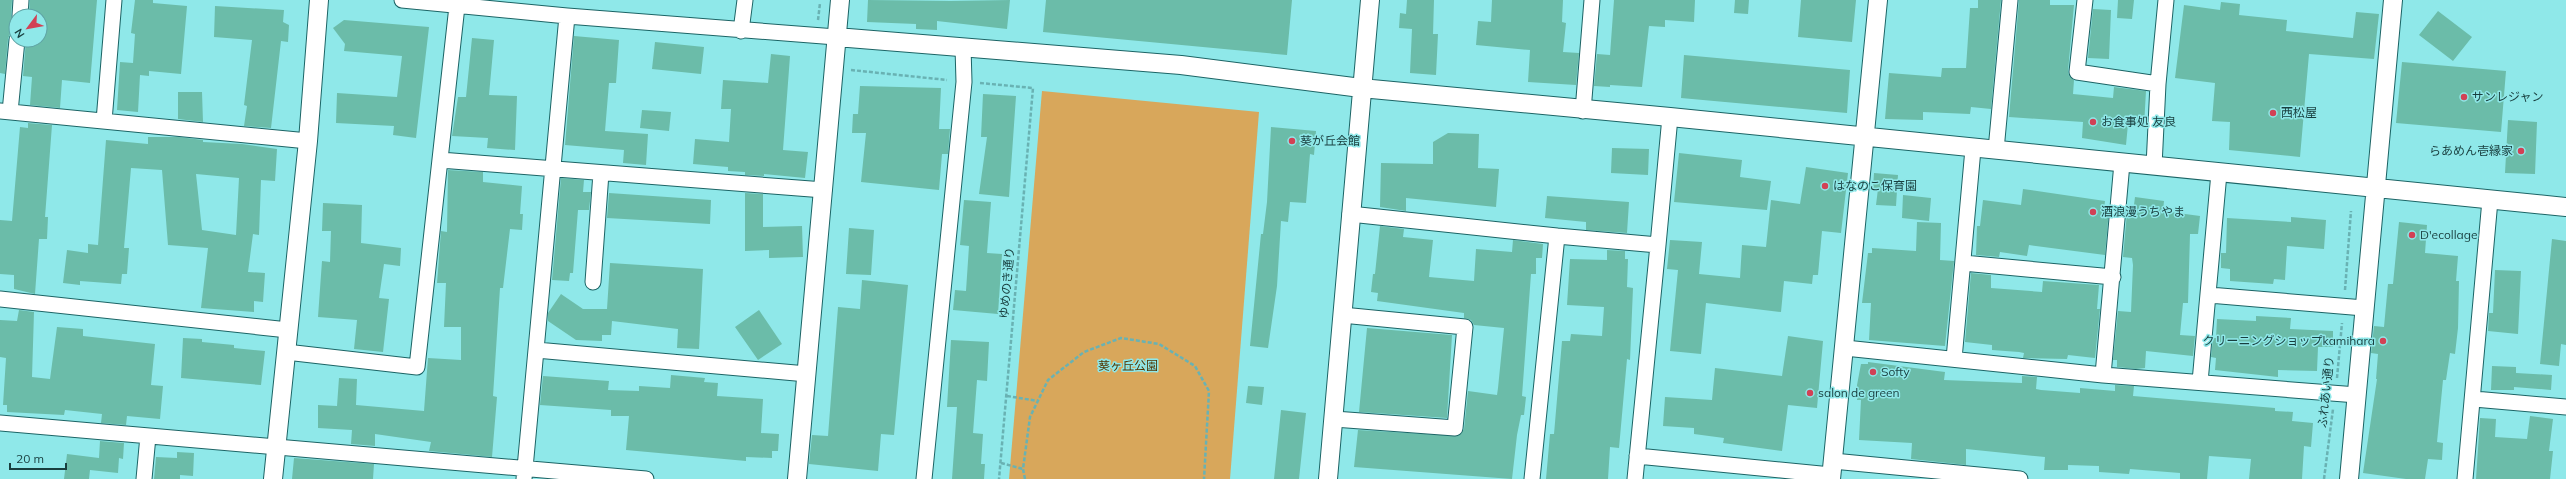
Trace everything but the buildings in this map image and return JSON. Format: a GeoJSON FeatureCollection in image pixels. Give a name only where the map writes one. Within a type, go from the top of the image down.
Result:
{"type":"FeatureCollection","features":[{"type":"Feature","properties":{"kind":"street"},"geometry":{"type":"LineString","coordinates":[[104,121],[114,0]]}},
{"type":"Feature","properties":{"kind":"street"},"geometry":{"type":"LineString","coordinates":[[273,479],[308,141],[319,0]]}},
{"type":"Feature","properties":{"kind":"street"},"geometry":{"type":"LineString","coordinates":[[402,0],[457,6],[476,4],[567,16],[741,31],[836,37],[1181,65],[1361,88],[1583,111],[1670,117],[1973,149],[1996,150],[2566,207]]}},
{"type":"Feature","properties":{"kind":"street"},"geometry":{"type":"LineString","coordinates":[[741,31],[744,0]]}},
{"type":"Feature","properties":{"kind":"street"},"geometry":{"type":"LineString","coordinates":[[797,479],[840,0]]}},
{"type":"Feature","properties":{"kind":"street"},"geometry":{"type":"LineString","coordinates":[[1328,479],[1361,88],[1370,0]]}},
{"type":"Feature","properties":{"kind":"street"},"geometry":{"type":"LineString","coordinates":[[1583,111],[1592,0]]}},
{"type":"Feature","properties":{"kind":"street"},"geometry":{"type":"LineString","coordinates":[[1832,472],[1878,0]]}},
{"type":"Feature","properties":{"kind":"street"},"geometry":{"type":"LineString","coordinates":[[1996,150],[2010,0]]}},
{"type":"Feature","properties":{"kind":"street"},"geometry":{"type":"LineString","coordinates":[[2085,0],[2077,72],[2158,84]]}},
{"type":"Feature","properties":{"kind":"street"},"geometry":{"type":"LineString","coordinates":[[2154,166],[2158,84],[2166,0]]}},
{"type":"Feature","properties":{"kind":"street"},"geometry":{"type":"LineString","coordinates":[[2349,479],[2376,188],[2391,0]]}},
{"type":"Feature","properties":{"kind":"street"},"geometry":{"type":"LineString","coordinates":[[286,352],[417,367],[457,6]]}},
{"type":"Feature","properties":{"kind":"street"},"geometry":{"type":"LineString","coordinates":[[525,473],[567,16]]}},
{"type":"Feature","properties":{"kind":"street"},"geometry":{"type":"LineString","coordinates":[[924,479],[964,82],[963,47]]}},
{"type":"Feature","properties":{"kind":"street"},"geometry":{"type":"LineString","coordinates":[[16,48],[5,112],[308,141]]}},
{"type":"Feature","properties":{"kind":"street"},"geometry":{"type":"LineString","coordinates":[[1635,479],[1670,117]]}},
{"type":"Feature","properties":{"kind":"street"},"geometry":{"type":"LineString","coordinates":[[1954,359],[1973,149]]}},
{"type":"Feature","properties":{"kind":"street"},"geometry":{"type":"LineString","coordinates":[[440,160],[824,190]]}},
{"type":"Feature","properties":{"kind":"street"},"geometry":{"type":"LineString","coordinates":[[2103,375],[2113,277],[2122,163]]}},
{"type":"Feature","properties":{"kind":"street"},"geometry":{"type":"LineString","coordinates":[[593,282],[601,173]]}},
{"type":"Feature","properties":{"kind":"street"},"geometry":{"type":"LineString","coordinates":[[2200,382],[2220,173]]}},
{"type":"Feature","properties":{"kind":"street"},"geometry":{"type":"LineString","coordinates":[[2465,479],[2474,399],[2490,200]]}},
{"type":"Feature","properties":{"kind":"street"},"geometry":{"type":"LineString","coordinates":[[1350,214],[1658,245]]}},
{"type":"Feature","properties":{"kind":"street"},"geometry":{"type":"LineString","coordinates":[[1532,479],[1557,236]]}},
{"type":"Feature","properties":{"kind":"street"},"geometry":{"type":"LineString","coordinates":[[1963,263],[2113,277]]}},
{"type":"Feature","properties":{"kind":"street"},"geometry":{"type":"LineString","coordinates":[[2209,295],[2364,308]]}},
{"type":"Feature","properties":{"kind":"street"},"geometry":{"type":"LineString","coordinates":[[0,299],[288,330]]}},
{"type":"Feature","properties":{"kind":"street"},"geometry":{"type":"LineString","coordinates":[[1334,419],[1455,428],[1465,327],[1342,315]]}},
{"type":"Feature","properties":{"kind":"street"},"geometry":{"type":"LineString","coordinates":[[1845,348],[2103,375],[2357,395]]}},
{"type":"Feature","properties":{"kind":"street"},"geometry":{"type":"LineString","coordinates":[[536,350],[807,374]]}},
{"type":"Feature","properties":{"kind":"street"},"geometry":{"type":"LineString","coordinates":[[2474,399],[2566,407]]}},
{"type":"Feature","properties":{"kind":"street"},"geometry":{"type":"LineString","coordinates":[[0,423],[276,447],[525,473],[646,479]]}},
{"type":"Feature","properties":{"kind":"street"},"geometry":{"type":"LineString","coordinates":[[144,479],[148,436]]}},
{"type":"Feature","properties":{"kind":"street"},"geometry":{"type":"LineString","coordinates":[[1637,456],[1832,472],[2016,479]]}},
{"type":"Feature","properties":{"kind":"path"},"geometry":{"type":"LineString","coordinates":[[816,36],[820,0]]}},
{"type":"Feature","properties":{"kind":"path"},"geometry":{"type":"LineString","coordinates":[[834,69],[964,82]]}},
{"type":"Feature","properties":{"kind":"path","name":"ゆめのき通り"},"geometry":{"type":"LineString","coordinates":[[964,82],[1033,88],[999,479]]}},
{"type":"Feature","properties":{"kind":"path","name":"ふれあい通り"},"geometry":{"type":"LineString","coordinates":[[2324,479],[2344,307],[2351,211]]}},
{"type":"Feature","properties":{"kind":"path"},"geometry":{"type":"LineString","coordinates":[[1024,479],[1023,469],[1030,418],[1048,380],[1084,352],[1121,338],[1159,344],[1195,366],[1209,391],[1204,479]]}},
{"type":"Feature","properties":{"kind":"path"},"geometry":{"type":"LineString","coordinates":[[1007,396],[1038,400]]}},
{"type":"Feature","properties":{"kind":"path"},"geometry":{"type":"LineString","coordinates":[[1001,463],[1023,469]]}},
{"type":"Feature","properties":{"kind":"green space","name":"葵ヶ丘公園"},"geometry":{"type":"Polygon","coordinates":[[[1042,91],[1259,112],[1230,479],[1009,479],[1042,91]]]}},
{"type":"Feature","properties":{"kind":"place","name":"サンレジャン"},"geometry":{"type":"Point","coordinates":[2464,97]}},
{"type":"Feature","properties":{"kind":"place","name":"西松屋"},"geometry":{"type":"Point","coordinates":[2273,113]}},
{"type":"Feature","properties":{"kind":"place","name":"お食事処 友良"},"geometry":{"type":"Point","coordinates":[2093,122]}},
{"type":"Feature","properties":{"kind":"place","name":"葵が丘会館"},"geometry":{"type":"Point","coordinates":[1292,141]}},
{"type":"Feature","properties":{"kind":"place","name":"らあめん壱縁家"},"geometry":{"type":"Point","coordinates":[2521,151]}},
{"type":"Feature","properties":{"kind":"place","name":"はなのこ保育園"},"geometry":{"type":"Point","coordinates":[1825,186]}},
{"type":"Feature","properties":{"kind":"place","name":"酒浪漫うちやま"},"geometry":{"type":"Point","coordinates":[2093,212]}},
{"type":"Feature","properties":{"kind":"place","name":"D'ecollage"},"geometry":{"type":"Point","coordinates":[2412,235]}},
{"type":"Feature","properties":{"kind":"place","name":"クリーニングショップkamihara"},"geometry":{"type":"Point","coordinates":[2383,341]}},
{"type":"Feature","properties":{"kind":"place","name":"Softy"},"geometry":{"type":"Point","coordinates":[1873,372]}},
{"type":"Feature","properties":{"kind":"place","name":"salon de green"},"geometry":{"type":"Point","coordinates":[1810,393]}}]}
